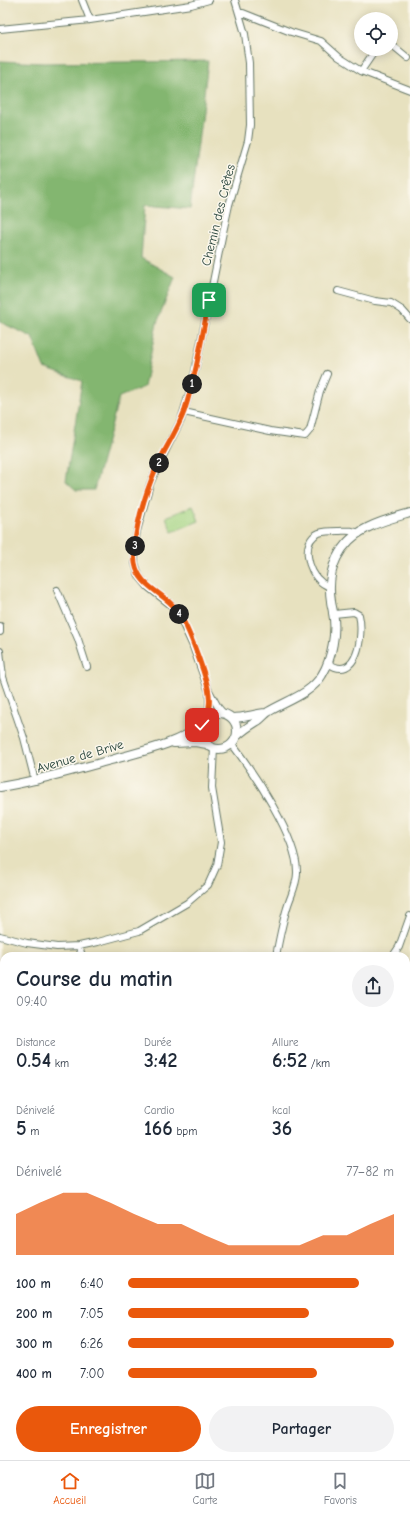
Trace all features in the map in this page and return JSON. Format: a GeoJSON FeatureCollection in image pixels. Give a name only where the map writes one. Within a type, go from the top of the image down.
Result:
{"type":"FeatureCollection","features":[{"type":"Feature","properties":{"kind":"street"},"geometry":{"type":"LineString","coordinates":[[82,0],[90,20]]}},
{"type":"Feature","properties":{"kind":"street"},"geometry":{"type":"LineString","coordinates":[[0,29],[90,20],[191,5],[208,0]]}},
{"type":"Feature","properties":{"kind":"street","name":"Chemin des Crêtes"},"geometry":{"type":"LineString","coordinates":[[223,713],[208,690],[192,644],[176,609],[148,587],[139,576],[135,563],[137,531],[150,484],[184,412],[200,348],[222,237],[248,141],[250,125],[249,63],[246,34],[236,0]]}},
{"type":"Feature","properties":{"kind":"street"},"geometry":{"type":"LineString","coordinates":[[239,13],[243,13],[292,32],[321,41],[339,57],[361,71],[410,90]]}},
{"type":"Feature","properties":{"kind":"street"},"geometry":{"type":"LineString","coordinates":[[398,50],[408,58]]}},
{"type":"Feature","properties":{"kind":"street"},"geometry":{"type":"LineString","coordinates":[[361,71],[371,56]]}},
{"type":"Feature","properties":{"kind":"street"},"geometry":{"type":"LineString","coordinates":[[338,291],[375,301],[391,302],[402,310],[410,319]]}},
{"type":"Feature","properties":{"kind":"street"},"geometry":{"type":"LineString","coordinates":[[184,412],[270,431],[305,436],[310,430],[320,391],[328,374]]}},
{"type":"Feature","properties":{"kind":"street"},"geometry":{"type":"LineString","coordinates":[[165,744],[195,742],[220,749],[226,748],[232,744],[244,729],[260,720],[266,713],[312,686],[322,676],[328,663],[332,648],[334,614],[329,586],[332,570],[338,554],[347,542],[366,528],[410,513]]}},
{"type":"Feature","properties":{"kind":"street"},"geometry":{"type":"LineString","coordinates":[[329,586],[320,582],[309,563],[308,554],[313,537],[319,533],[330,531],[355,531],[359,534]]}},
{"type":"Feature","properties":{"kind":"street"},"geometry":{"type":"LineString","coordinates":[[57,590],[78,639],[87,667]]}},
{"type":"Feature","properties":{"kind":"street"},"geometry":{"type":"LineString","coordinates":[[328,663],[334,668],[340,669],[349,666],[355,658],[358,649],[360,622],[358,615],[354,612],[334,614]]}},
{"type":"Feature","properties":{"kind":"street"},"geometry":{"type":"LineString","coordinates":[[0,626],[0,632]]}},
{"type":"Feature","properties":{"kind":"street"},"geometry":{"type":"LineString","coordinates":[[0,650],[3,677],[24,738],[35,781]]}},
{"type":"Feature","properties":{"kind":"street","name":"Chemin des Crêtes"},"geometry":{"type":"LineString","coordinates":[[208,690],[208,716]]}},
{"type":"Feature","properties":{"kind":"street"},"geometry":{"type":"LineString","coordinates":[[165,744],[190,734],[202,725],[208,716],[215,713],[223,713],[232,718],[237,726],[237,736]]}},
{"type":"Feature","properties":{"kind":"street"},"geometry":{"type":"LineString","coordinates":[[232,718],[243,718],[266,713]]}},
{"type":"Feature","properties":{"kind":"street"},"geometry":{"type":"LineString","coordinates":[[0,936],[27,944],[58,947],[79,946],[139,931],[187,903],[208,885],[217,866],[221,842],[212,788],[210,746],[203,739],[201,732],[202,725]]}},
{"type":"Feature","properties":{"kind":"street","name":"Avenue de Brive"},"geometry":{"type":"LineString","coordinates":[[0,787],[35,781],[165,744]]}},
{"type":"Feature","properties":{"kind":"street"},"geometry":{"type":"LineString","coordinates":[[232,744],[261,787],[286,832],[297,863],[295,884],[287,908],[277,952]]}},
{"type":"Feature","properties":{"kind":"street"},"geometry":{"type":"LineString","coordinates":[[396,952],[410,916]]}},
{"type":"Feature","properties":{"kind":"street"},"geometry":{"type":"LineString","coordinates":[[79,946],[81,952]]}},
{"type":"Feature","properties":{"kind":"green space"},"geometry":{"type":"Polygon","coordinates":[[[0,61],[44,63],[208,61],[190,209],[145,205],[141,258],[175,277],[157,323],[144,387],[119,397],[94,490],[76,490],[66,481],[82,381],[44,368],[32,337],[0,322],[0,61]]]}},
{"type":"Feature","properties":{"kind":"green space"},"geometry":{"type":"Polygon","coordinates":[[[193,506],[199,521],[172,532],[166,517],[193,506]]]}},
{"type":"Feature","properties":{"kind":"route"},"geometry":{"type":"LineString","coordinates":[[202,725],[208,716],[209,706],[208,690],[205,678],[176,609],[148,587],[139,576],[135,563],[135,544],[137,531],[150,484],[184,412],[193,381],[209,300]]}}]}
